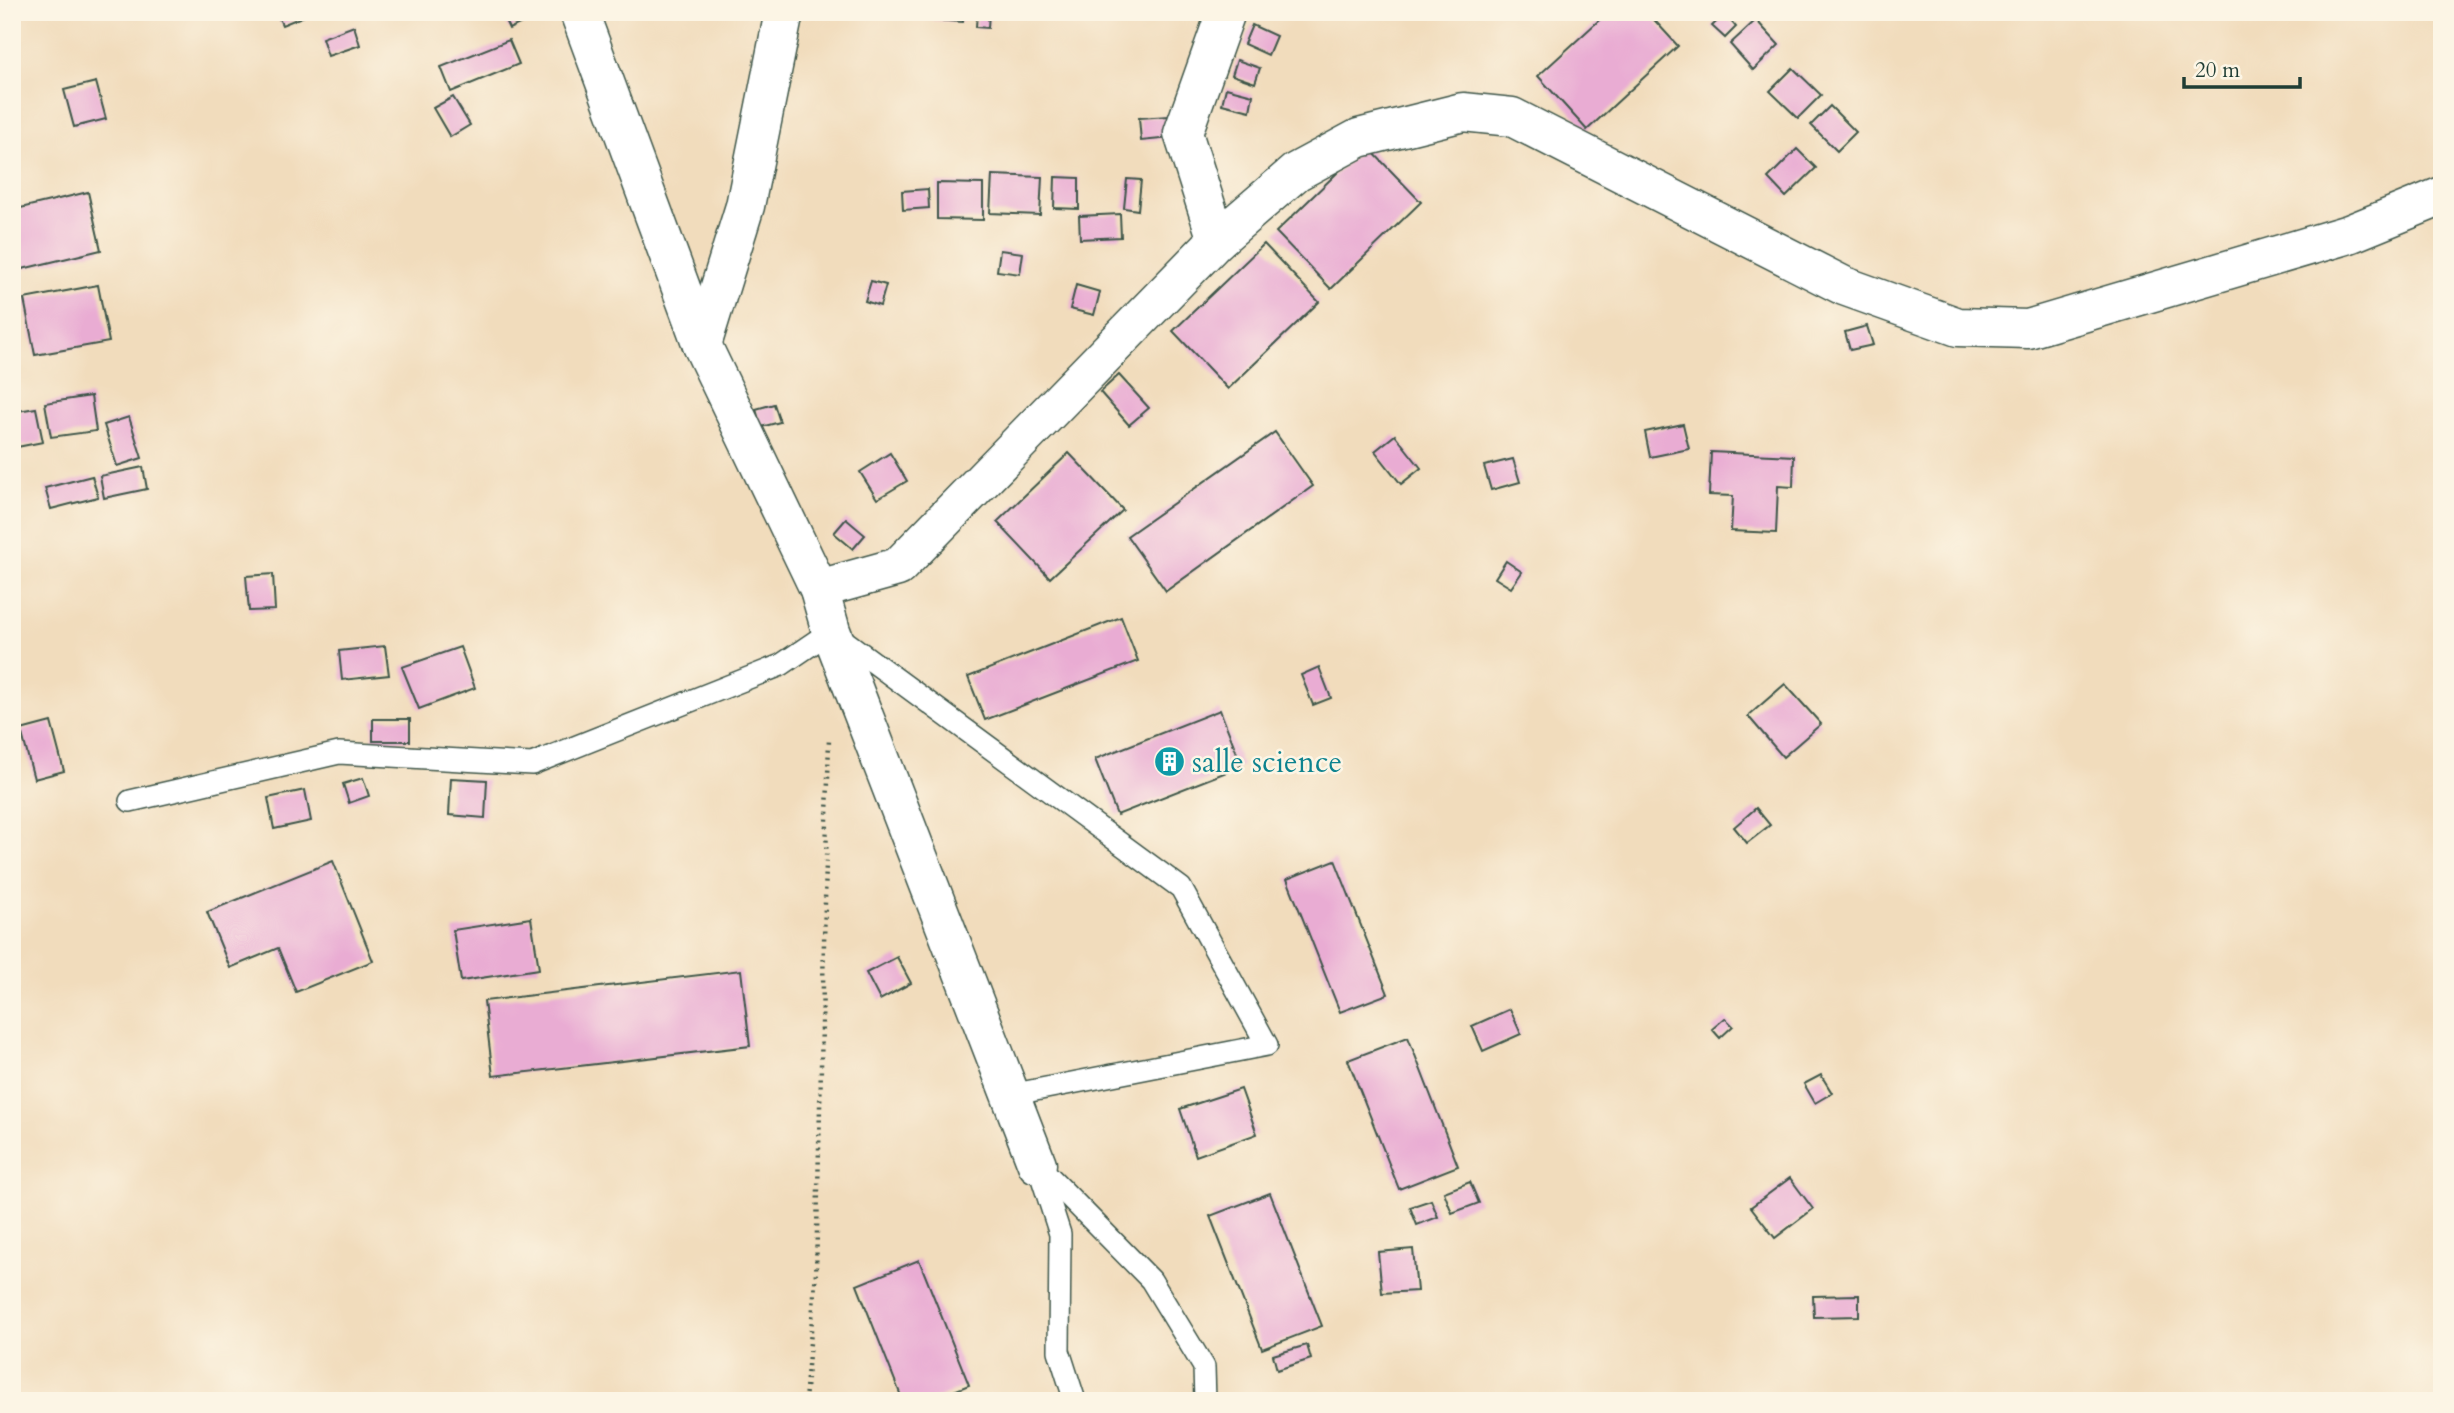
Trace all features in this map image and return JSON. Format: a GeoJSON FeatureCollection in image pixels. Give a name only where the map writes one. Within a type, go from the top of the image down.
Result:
{"type":"FeatureCollection","features":[{"type":"Feature","properties":{"kind":"street"},"geometry":{"type":"LineString","coordinates":[[579,12],[702,345],[819,589],[831,631],[1037,1164]]}},
{"type":"Feature","properties":{"kind":"street"},"geometry":{"type":"LineString","coordinates":[[702,345],[745,206],[783,12]]}},
{"type":"Feature","properties":{"kind":"street"},"geometry":{"type":"LineString","coordinates":[[1217,240],[1183,133],[1226,12]]}},
{"type":"Feature","properties":{"kind":"street"},"geometry":{"type":"LineString","coordinates":[[819,589],[898,567],[1217,240],[1296,172],[1359,138],[1463,112],[1511,117],[1844,286],[1958,327],[2028,329],[2349,234],[2442,196]]}},
{"type":"Feature","properties":{"kind":"lane"},"geometry":{"type":"LineString","coordinates":[[130,801],[339,753],[532,764],[781,665],[831,631],[1181,888],[1267,1045],[1010,1095]]}},
{"type":"Feature","properties":{"kind":"lane"},"geometry":{"type":"LineString","coordinates":[[1037,1164],[1060,1234],[1059,1350],[1075,1401]]}},
{"type":"Feature","properties":{"kind":"lane"},"geometry":{"type":"LineString","coordinates":[[1037,1164],[1151,1280],[1204,1367],[1205,1401]]}},
{"type":"Feature","properties":{"kind":"path"},"geometry":{"type":"LineString","coordinates":[[804,1401],[816,1272],[829,728]]}},
{"type":"Feature","properties":{"kind":"building"},"geometry":{"type":"Polygon","coordinates":[[[276,12],[314,12],[282,25],[276,12]]]}},
{"type":"Feature","properties":{"kind":"building"},"geometry":{"type":"Polygon","coordinates":[[[501,12],[545,12],[509,29],[501,12]]]}},
{"type":"Feature","properties":{"kind":"building"},"geometry":{"type":"Polygon","coordinates":[[[917,12],[964,12],[963,22],[917,19],[917,12]]]}},
{"type":"Feature","properties":{"kind":"building"},"geometry":{"type":"Polygon","coordinates":[[[977,12],[989,12],[988,28],[976,27],[977,12]]]}},
{"type":"Feature","properties":{"kind":"building"},"geometry":{"type":"Polygon","coordinates":[[[1608,12],[1647,12],[1678,46],[1587,130],[1538,76],[1608,12]]]}},
{"type":"Feature","properties":{"kind":"building"},"geometry":{"type":"Polygon","coordinates":[[[1725,14],[1736,27],[1725,38],[1712,26],[1725,14]]]}},
{"type":"Feature","properties":{"kind":"building"},"geometry":{"type":"Polygon","coordinates":[[[1756,20],[1779,45],[1753,70],[1730,44],[1756,20]]]}},
{"type":"Feature","properties":{"kind":"building"},"geometry":{"type":"Polygon","coordinates":[[[1252,25],[1276,36],[1268,55],[1244,44],[1252,25]]]}},
{"type":"Feature","properties":{"kind":"building"},"geometry":{"type":"Polygon","coordinates":[[[354,26],[360,45],[328,56],[322,38],[354,26]]]}},
{"type":"Feature","properties":{"kind":"building"},"geometry":{"type":"Polygon","coordinates":[[[509,40],[519,64],[451,92],[441,67],[509,40]]]}},
{"type":"Feature","properties":{"kind":"building"},"geometry":{"type":"Polygon","coordinates":[[[1237,60],[1260,68],[1255,83],[1232,75],[1237,60]]]}},
{"type":"Feature","properties":{"kind":"building"},"geometry":{"type":"Polygon","coordinates":[[[1793,68],[1821,95],[1798,118],[1770,91],[1793,68]]]}},
{"type":"Feature","properties":{"kind":"building"},"geometry":{"type":"Polygon","coordinates":[[[96,82],[106,119],[74,127],[64,90],[96,82]]]}},
{"type":"Feature","properties":{"kind":"building"},"geometry":{"type":"Polygon","coordinates":[[[1226,88],[1253,95],[1250,111],[1222,104],[1226,88]]]}},
{"type":"Feature","properties":{"kind":"building"},"geometry":{"type":"Polygon","coordinates":[[[453,97],[470,125],[450,137],[433,108],[453,97]]]}},
{"type":"Feature","properties":{"kind":"building"},"geometry":{"type":"Polygon","coordinates":[[[1830,106],[1856,132],[1837,151],[1811,125],[1830,106]]]}},
{"type":"Feature","properties":{"kind":"building"},"geometry":{"type":"Polygon","coordinates":[[[1169,116],[1171,138],[1141,141],[1139,118],[1169,116]]]}},
{"type":"Feature","properties":{"kind":"building"},"geometry":{"type":"Polygon","coordinates":[[[1366,145],[1421,202],[1331,289],[1276,232],[1366,145]]]}},
{"type":"Feature","properties":{"kind":"building"},"geometry":{"type":"Polygon","coordinates":[[[1797,149],[1816,168],[1786,197],[1768,178],[1797,149]]]}},
{"type":"Feature","properties":{"kind":"building"},"geometry":{"type":"Polygon","coordinates":[[[992,175],[1042,177],[1040,215],[990,213],[992,175]]]}},
{"type":"Feature","properties":{"kind":"building"},"geometry":{"type":"Polygon","coordinates":[[[1055,177],[1079,178],[1079,209],[1054,208],[1055,177]]]}},
{"type":"Feature","properties":{"kind":"building"},"geometry":{"type":"Polygon","coordinates":[[[1127,179],[1141,180],[1138,210],[1124,208],[1127,179]]]}},
{"type":"Feature","properties":{"kind":"building"},"geometry":{"type":"Polygon","coordinates":[[[937,183],[983,184],[983,220],[937,219],[937,183]]]}},
{"type":"Feature","properties":{"kind":"building"},"geometry":{"type":"Polygon","coordinates":[[[928,189],[929,208],[903,210],[902,191],[928,189]]]}},
{"type":"Feature","properties":{"kind":"building"},"geometry":{"type":"Polygon","coordinates":[[[88,192],[101,250],[18,270],[12,247],[12,210],[88,192]]]}},
{"type":"Feature","properties":{"kind":"building"},"geometry":{"type":"Polygon","coordinates":[[[1120,214],[1121,237],[1080,239],[1079,216],[1120,214]]]}},
{"type":"Feature","properties":{"kind":"building"},"geometry":{"type":"Polygon","coordinates":[[[1264,244],[1319,302],[1228,389],[1173,331],[1264,244]]]}},
{"type":"Feature","properties":{"kind":"building"},"geometry":{"type":"Polygon","coordinates":[[[1000,250],[1023,253],[1020,274],[997,271],[1000,250]]]}},
{"type":"Feature","properties":{"kind":"building"},"geometry":{"type":"Polygon","coordinates":[[[871,281],[886,285],[880,306],[865,301],[871,281]]]}},
{"type":"Feature","properties":{"kind":"building"},"geometry":{"type":"Polygon","coordinates":[[[98,285],[109,342],[35,355],[24,299],[98,285]]]}},
{"type":"Feature","properties":{"kind":"building"},"geometry":{"type":"Polygon","coordinates":[[[1076,285],[1100,292],[1094,315],[1070,309],[1076,285]]]}},
{"type":"Feature","properties":{"kind":"building"},"geometry":{"type":"Polygon","coordinates":[[[1867,326],[1873,345],[1850,350],[1845,332],[1867,326]]]}},
{"type":"Feature","properties":{"kind":"building"},"geometry":{"type":"Polygon","coordinates":[[[1119,375],[1149,408],[1129,425],[1100,392],[1119,375]]]}},
{"type":"Feature","properties":{"kind":"building"},"geometry":{"type":"Polygon","coordinates":[[[91,396],[96,431],[51,437],[45,403],[91,396]]]}},
{"type":"Feature","properties":{"kind":"building"},"geometry":{"type":"Polygon","coordinates":[[[774,404],[780,422],[761,427],[756,409],[774,404]]]}},
{"type":"Feature","properties":{"kind":"building"},"geometry":{"type":"Polygon","coordinates":[[[36,408],[43,442],[17,447],[12,412],[36,408]]]}},
{"type":"Feature","properties":{"kind":"building"},"geometry":{"type":"Polygon","coordinates":[[[129,417],[142,458],[117,466],[104,425],[129,417]]]}},
{"type":"Feature","properties":{"kind":"building"},"geometry":{"type":"Polygon","coordinates":[[[1683,424],[1689,449],[1650,457],[1645,432],[1683,424]]]}},
{"type":"Feature","properties":{"kind":"building"},"geometry":{"type":"Polygon","coordinates":[[[1275,432],[1313,486],[1166,591],[1127,536],[1275,432]]]}},
{"type":"Feature","properties":{"kind":"building"},"geometry":{"type":"Polygon","coordinates":[[[1395,435],[1421,468],[1401,484],[1375,451],[1395,435]]]}},
{"type":"Feature","properties":{"kind":"building"},"geometry":{"type":"Polygon","coordinates":[[[1711,452],[1794,456],[1793,487],[1778,486],[1776,533],[1731,531],[1733,496],[1709,495],[1711,452]]]}},
{"type":"Feature","properties":{"kind":"building"},"geometry":{"type":"Polygon","coordinates":[[[890,453],[907,481],[877,499],[860,472],[890,453]]]}},
{"type":"Feature","properties":{"kind":"building"},"geometry":{"type":"Polygon","coordinates":[[[1069,453],[1123,510],[1050,578],[997,522],[1069,453]]]}},
{"type":"Feature","properties":{"kind":"building"},"geometry":{"type":"Polygon","coordinates":[[[1513,459],[1520,482],[1491,490],[1484,466],[1513,459]]]}},
{"type":"Feature","properties":{"kind":"building"},"geometry":{"type":"Polygon","coordinates":[[[143,467],[147,489],[104,498],[100,476],[143,467]]]}},
{"type":"Feature","properties":{"kind":"building"},"geometry":{"type":"Polygon","coordinates":[[[92,476],[98,497],[51,509],[45,488],[92,476]]]}},
{"type":"Feature","properties":{"kind":"building"},"geometry":{"type":"Polygon","coordinates":[[[846,519],[865,535],[853,549],[834,533],[846,519]]]}},
{"type":"Feature","properties":{"kind":"building"},"geometry":{"type":"Polygon","coordinates":[[[1506,561],[1522,572],[1511,588],[1495,578],[1506,561]]]}},
{"type":"Feature","properties":{"kind":"building"},"geometry":{"type":"Polygon","coordinates":[[[273,574],[275,610],[249,611],[246,576],[273,574]]]}},
{"type":"Feature","properties":{"kind":"building"},"geometry":{"type":"Polygon","coordinates":[[[1121,617],[1138,661],[985,720],[968,677],[1121,617]]]}},
{"type":"Feature","properties":{"kind":"building"},"geometry":{"type":"Polygon","coordinates":[[[385,646],[389,675],[342,680],[339,651],[385,646]]]}},
{"type":"Feature","properties":{"kind":"building"},"geometry":{"type":"Polygon","coordinates":[[[460,647],[475,688],[419,709],[402,667],[460,647]]]}},
{"type":"Feature","properties":{"kind":"building"},"geometry":{"type":"Polygon","coordinates":[[[1319,667],[1331,698],[1313,705],[1301,675],[1319,667]]]}},
{"type":"Feature","properties":{"kind":"building"},"geometry":{"type":"Polygon","coordinates":[[[1785,684],[1821,724],[1783,757],[1748,716],[1785,684]]]}},
{"type":"Feature","properties":{"kind":"building","name":"salle science"},"geometry":{"type":"Polygon","coordinates":[[[1220,710],[1242,766],[1117,815],[1095,759],[1220,710]]]}},
{"type":"Feature","properties":{"kind":"building"},"geometry":{"type":"Polygon","coordinates":[[[373,719],[410,719],[410,741],[373,741],[373,719]]]}},
{"type":"Feature","properties":{"kind":"building"},"geometry":{"type":"Polygon","coordinates":[[[51,722],[64,771],[34,779],[21,730],[51,722]]]}},
{"type":"Feature","properties":{"kind":"building"},"geometry":{"type":"Polygon","coordinates":[[[363,778],[369,796],[349,803],[343,784],[363,778]]]}},
{"type":"Feature","properties":{"kind":"building"},"geometry":{"type":"Polygon","coordinates":[[[451,778],[487,780],[485,818],[449,815],[451,778]]]}},
{"type":"Feature","properties":{"kind":"building"},"geometry":{"type":"Polygon","coordinates":[[[305,790],[311,821],[274,829],[268,798],[305,790]]]}},
{"type":"Feature","properties":{"kind":"building"},"geometry":{"type":"Polygon","coordinates":[[[1756,808],[1770,825],[1747,843],[1734,827],[1756,808]]]}},
{"type":"Feature","properties":{"kind":"building"},"geometry":{"type":"Polygon","coordinates":[[[1335,860],[1388,994],[1340,1012],[1287,879],[1335,860]]]}},
{"type":"Feature","properties":{"kind":"building"},"geometry":{"type":"Polygon","coordinates":[[[333,861],[373,961],[296,992],[278,948],[230,968],[207,912],[333,861]]]}},
{"type":"Feature","properties":{"kind":"building"},"geometry":{"type":"Polygon","coordinates":[[[531,918],[539,969],[461,981],[453,930],[531,918]]]}},
{"type":"Feature","properties":{"kind":"building"},"geometry":{"type":"Polygon","coordinates":[[[897,957],[911,983],[880,1000],[866,973],[897,957]]]}},
{"type":"Feature","properties":{"kind":"building"},"geometry":{"type":"Polygon","coordinates":[[[741,970],[750,1046],[493,1076],[484,1001],[741,970]]]}},
{"type":"Feature","properties":{"kind":"building"},"geometry":{"type":"Polygon","coordinates":[[[1510,1009],[1521,1034],[1483,1051],[1472,1026],[1510,1009]]]}},
{"type":"Feature","properties":{"kind":"building"},"geometry":{"type":"Polygon","coordinates":[[[1725,1018],[1733,1026],[1720,1038],[1712,1029],[1725,1018]]]}},
{"type":"Feature","properties":{"kind":"building"},"geometry":{"type":"Polygon","coordinates":[[[1408,1037],[1458,1166],[1399,1189],[1348,1060],[1408,1037]]]}},
{"type":"Feature","properties":{"kind":"building"},"geometry":{"type":"Polygon","coordinates":[[[1821,1075],[1832,1093],[1815,1103],[1804,1084],[1821,1075]]]}},
{"type":"Feature","properties":{"kind":"building"},"geometry":{"type":"Polygon","coordinates":[[[1241,1089],[1257,1134],[1196,1156],[1180,1109],[1241,1089]]]}},
{"type":"Feature","properties":{"kind":"building"},"geometry":{"type":"Polygon","coordinates":[[[1790,1178],[1813,1209],[1775,1238],[1751,1207],[1790,1178]]]}},
{"type":"Feature","properties":{"kind":"building"},"geometry":{"type":"Polygon","coordinates":[[[1470,1182],[1479,1203],[1452,1213],[1444,1192],[1470,1182]]]}},
{"type":"Feature","properties":{"kind":"building"},"geometry":{"type":"Polygon","coordinates":[[[1270,1193],[1322,1326],[1262,1349],[1210,1216],[1270,1193]]]}},
{"type":"Feature","properties":{"kind":"building"},"geometry":{"type":"Polygon","coordinates":[[[1431,1200],[1438,1217],[1417,1225],[1410,1207],[1431,1200]]]}},
{"type":"Feature","properties":{"kind":"building"},"geometry":{"type":"Polygon","coordinates":[[[1413,1249],[1417,1291],[1382,1293],[1378,1252],[1413,1249]]]}},
{"type":"Feature","properties":{"kind":"building"},"geometry":{"type":"Polygon","coordinates":[[[919,1260],[969,1385],[929,1401],[903,1401],[857,1285],[919,1260]]]}},
{"type":"Feature","properties":{"kind":"building"},"geometry":{"type":"Polygon","coordinates":[[[1859,1295],[1859,1316],[1814,1317],[1813,1296],[1859,1295]]]}},
{"type":"Feature","properties":{"kind":"building"},"geometry":{"type":"Polygon","coordinates":[[[1307,1345],[1311,1359],[1277,1370],[1273,1355],[1307,1345]]]}},
{"type":"Feature","properties":{"kind":"place","name":"salle science"},"geometry":{"type":"Point","coordinates":[1169,762]}}]}
